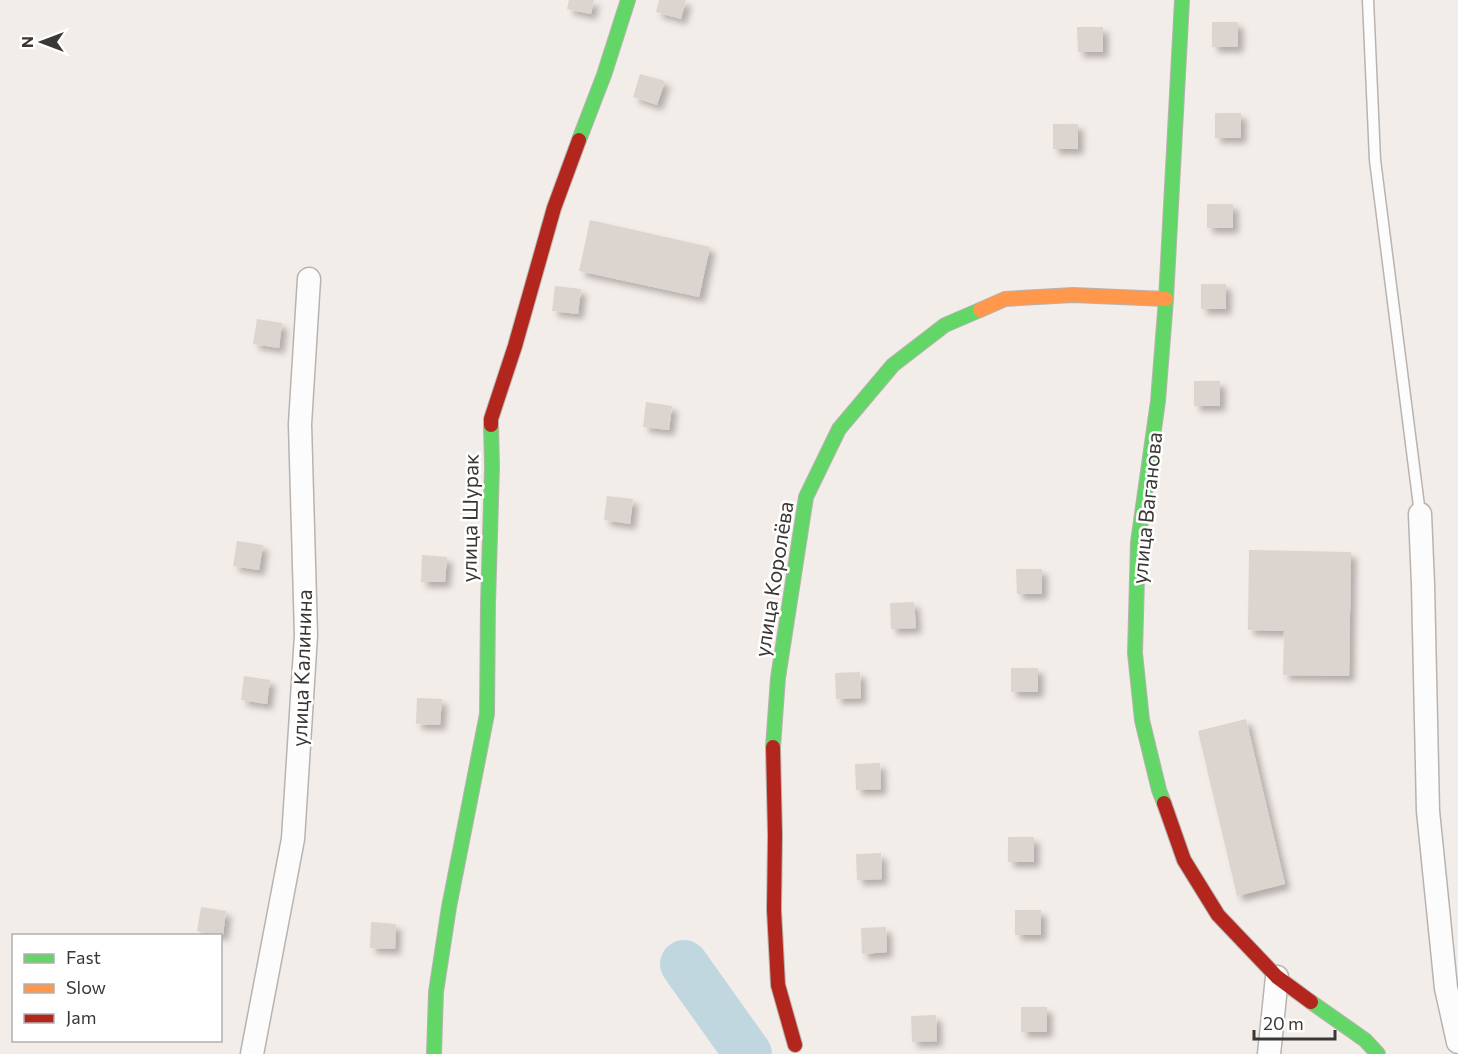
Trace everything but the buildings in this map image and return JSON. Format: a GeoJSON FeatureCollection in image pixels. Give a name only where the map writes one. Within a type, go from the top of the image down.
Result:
{"type":"FeatureCollection","features":[{"type":"Feature","properties":{"kind":"street","name":"улица Шурак"},"geometry":{"type":"LineString","coordinates":[[434,1054],[436,992],[487,714],[491,419],[515,346],[554,208],[604,75],[628,0]]}},
{"type":"Feature","properties":{"kind":"street","name":"улица Ваганова"},"geometry":{"type":"LineString","coordinates":[[1182,0],[1166,299],[1158,401],[1138,542],[1135,653],[1142,720],[1159,790],[1184,860],[1218,915],[1277,976],[1365,1040],[1378,1054]]}},
{"type":"Feature","properties":{"kind":"street","name":"улица Калинина"},"geometry":{"type":"LineString","coordinates":[[252,1054],[293,839],[306,634],[300,424],[309,279]]}},
{"type":"Feature","properties":{"kind":"street","name":"улица Королёва"},"geometry":{"type":"LineString","coordinates":[[795,1045],[778,985],[774,910],[773,752],[778,678],[806,497],[839,429],[893,365],[945,325],[1005,299],[1073,295],[1166,299]]}},
{"type":"Feature","properties":{"kind":"street"},"geometry":{"type":"LineString","coordinates":[[1420,514],[1424,584],[1428,811],[1446,988],[1458,1042]]}},
{"type":"Feature","properties":{"kind":"street"},"geometry":{"type":"LineString","coordinates":[[1269,1054],[1277,976]]}},
{"type":"Feature","properties":{"kind":"lane"},"geometry":{"type":"LineString","coordinates":[[1368,0],[1375,160],[1420,514]]}},
{"type":"Feature","properties":{"kind":"waterway"},"geometry":{"type":"LineString","coordinates":[[684,964],[748,1054]]}},
{"type":"Feature","properties":{"kind":"traffic: fast"},"geometry":{"type":"LineString","coordinates":[[579,140],[604,75],[628,0]]}},
{"type":"Feature","properties":{"kind":"traffic: fast"},"geometry":{"type":"LineString","coordinates":[[1164,803],[1142,720],[1135,653],[1138,542],[1158,401],[1166,299],[1182,0]]}},
{"type":"Feature","properties":{"kind":"traffic: fast"},"geometry":{"type":"LineString","coordinates":[[773,747],[778,678],[806,497],[839,429],[893,365],[945,325],[980,310]]}},
{"type":"Feature","properties":{"kind":"traffic: fast"},"geometry":{"type":"LineString","coordinates":[[434,1054],[436,992],[449,907],[487,714],[491,425]]}},
{"type":"Feature","properties":{"kind":"traffic: fast"},"geometry":{"type":"LineString","coordinates":[[1311,1002],[1365,1040],[1378,1054]]}},
{"type":"Feature","properties":{"kind":"traffic: slow"},"geometry":{"type":"LineString","coordinates":[[980,310],[1005,299],[1073,295],[1166,299]]}},
{"type":"Feature","properties":{"kind":"traffic: jam"},"geometry":{"type":"LineString","coordinates":[[491,425],[554,208],[579,140]]}},
{"type":"Feature","properties":{"kind":"traffic: jam"},"geometry":{"type":"LineString","coordinates":[[773,747],[774,910],[778,985],[795,1045]]}},
{"type":"Feature","properties":{"kind":"traffic: jam"},"geometry":{"type":"LineString","coordinates":[[1164,803],[1184,860],[1218,915],[1277,977],[1311,1002]]}}]}
